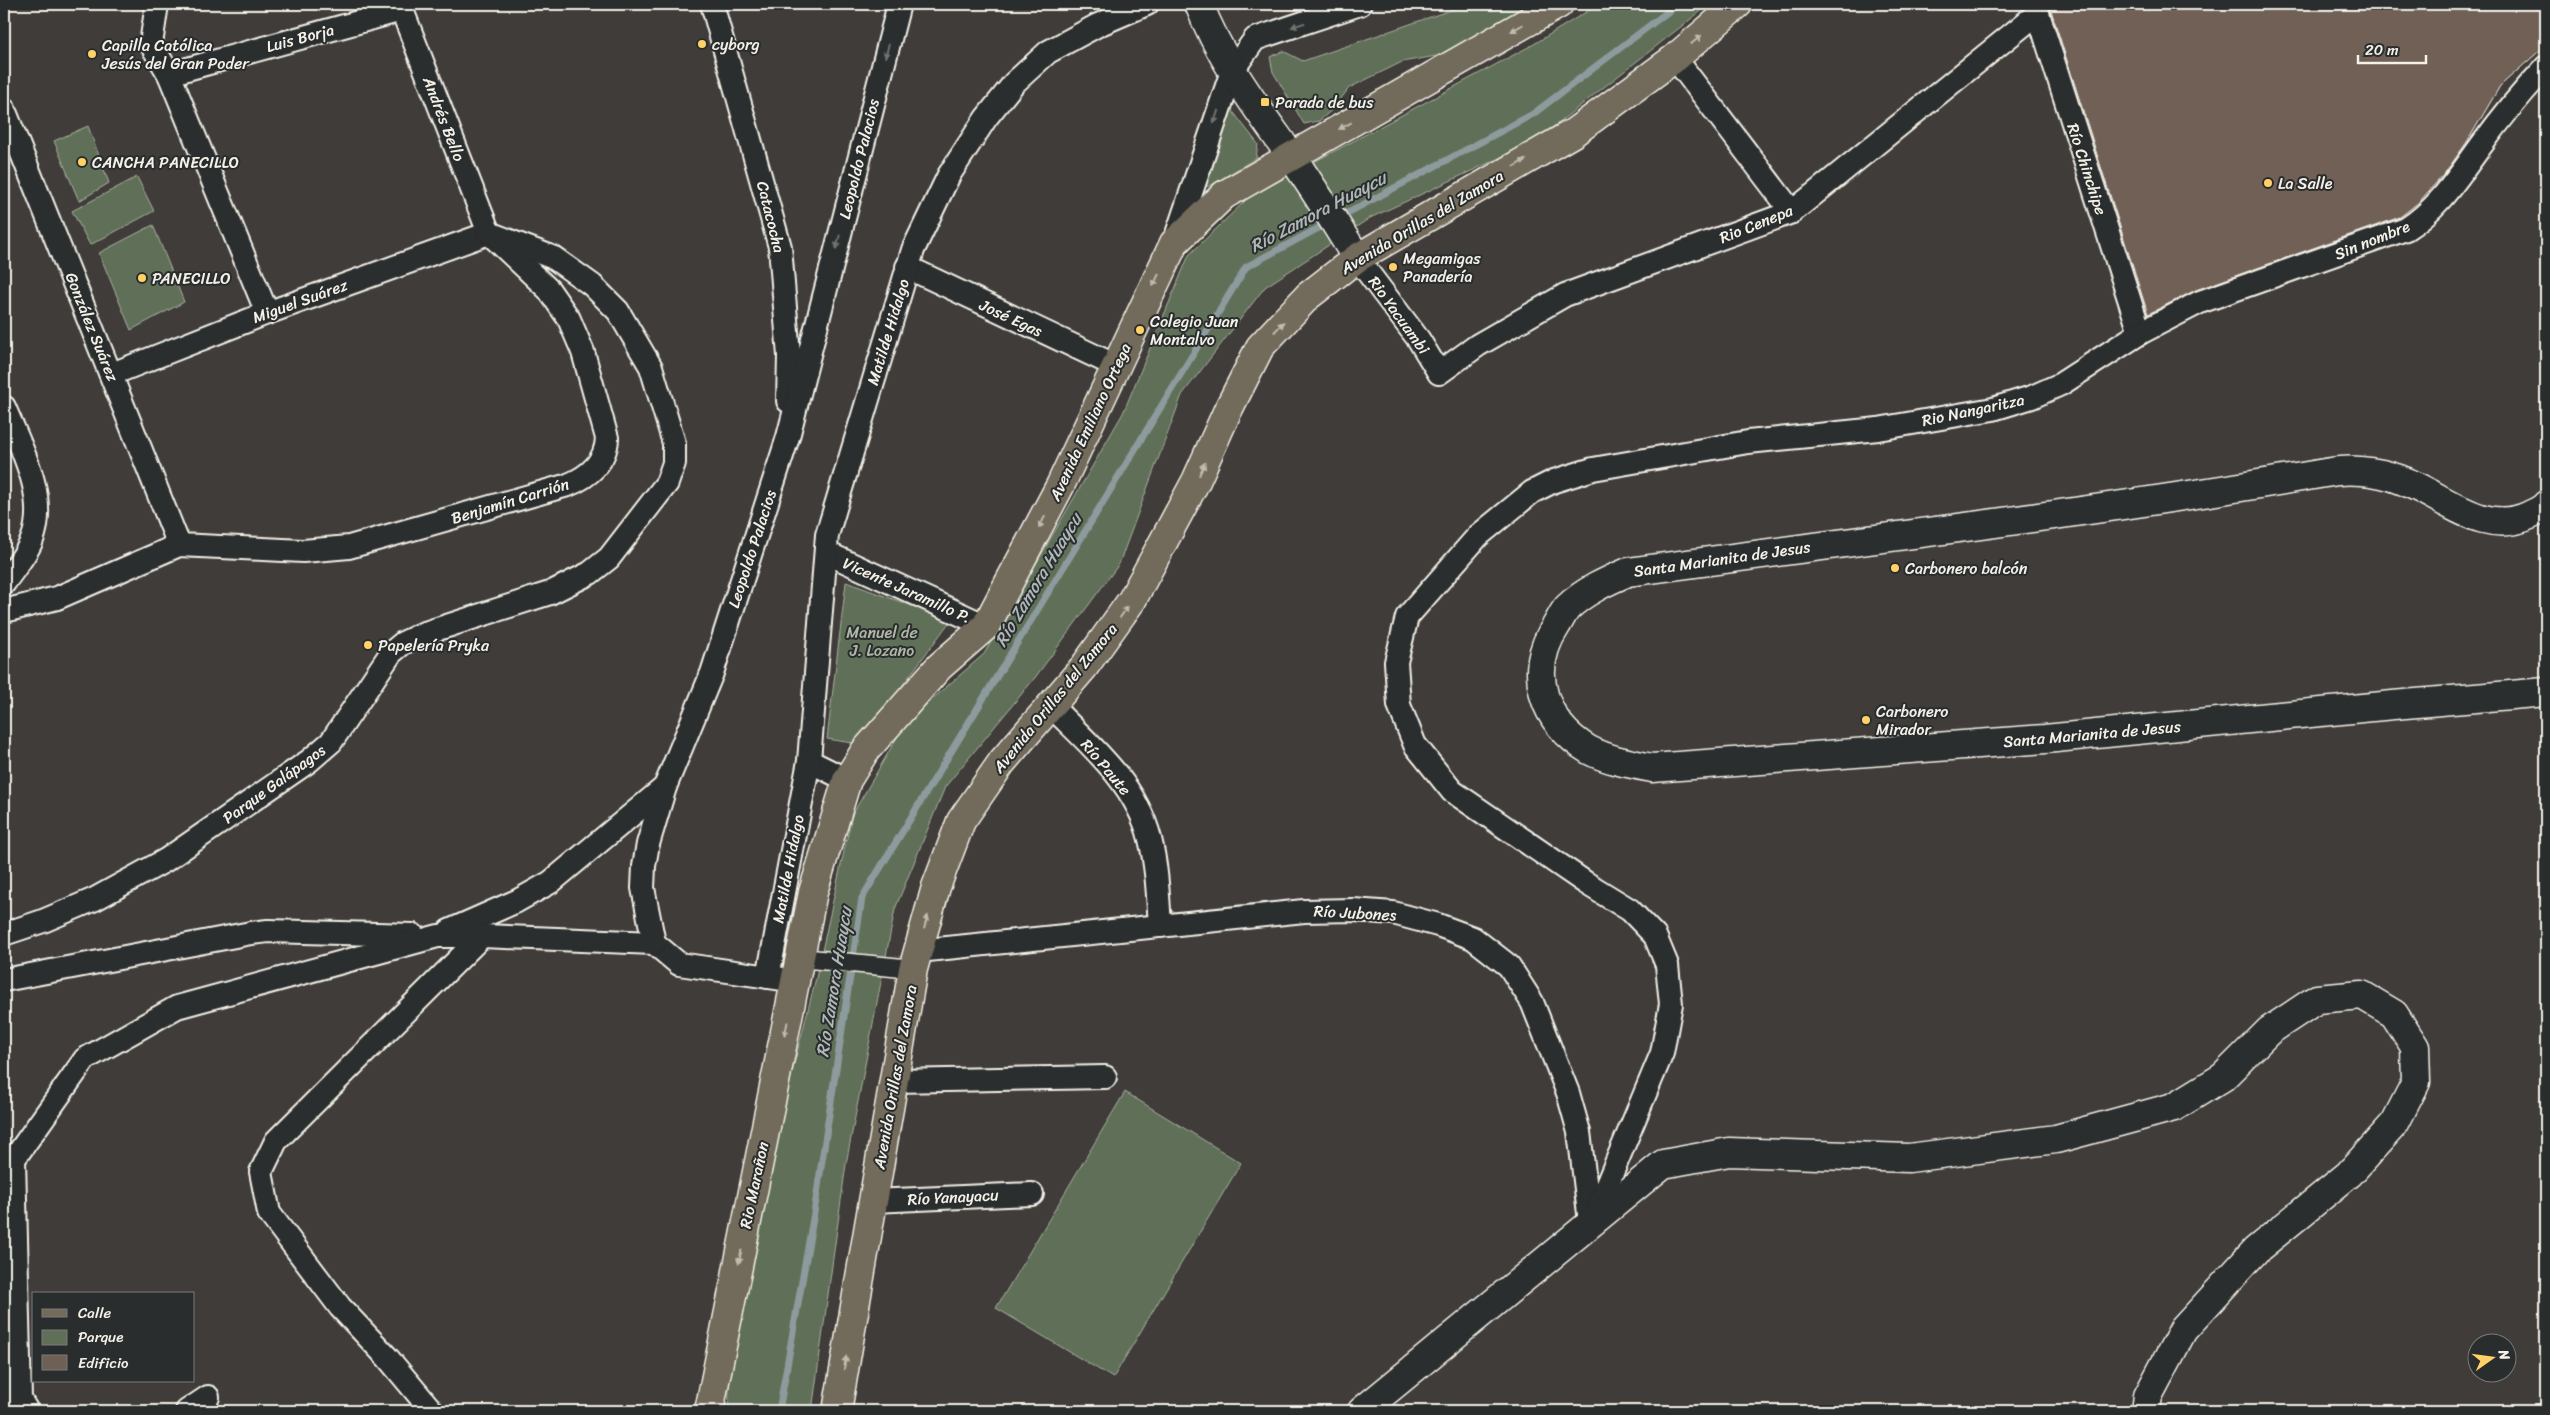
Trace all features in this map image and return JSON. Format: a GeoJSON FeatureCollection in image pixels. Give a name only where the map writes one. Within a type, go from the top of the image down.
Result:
{"type":"FeatureCollection","features":[{"type":"Feature","properties":{"kind":"main road"},"geometry":{"type":"LineString","coordinates":[[1199,4],[1210,34],[1232,71],[1298,166],[1352,250]]}},
{"type":"Feature","properties":{"kind":"main road","name":"Avenida Emiliano Ortega"},"geometry":{"type":"LineString","coordinates":[[798,970],[813,892],[846,780],[864,751],[939,667],[986,626],[1060,486],[1174,243],[1224,195],[1298,166],[1370,113],[1559,4]]}},
{"type":"Feature","properties":{"kind":"main road","name":"Avenida Orillas del Zamora"},"geometry":{"type":"LineString","coordinates":[[837,1411],[916,960],[936,887],[961,821],[1002,762],[1084,667],[1132,600],[1196,482],[1227,412],[1260,348],[1352,250],[1573,133],[1675,58],[1738,4]]}},
{"type":"Feature","properties":{"kind":"main road","name":"Santa Marianita de Jesus"},"geometry":{"type":"LineString","coordinates":[[2546,505],[2517,521],[2484,520],[2444,503],[2400,479],[2364,471],[2333,471],[2198,495],[1628,572],[1596,587],[1568,607],[1546,640],[1540,669],[1546,705],[1564,730],[1590,750],[1621,762],[1652,768],[2044,739],[2546,692]]}},
{"type":"Feature","properties":{"kind":"main road","name":"Rio Marañon"},"geometry":{"type":"LineString","coordinates":[[708,1411],[798,970]]}},
{"type":"Feature","properties":{"kind":"main road"},"geometry":{"type":"LineString","coordinates":[[1362,1411],[1663,1164],[1729,1152],[1909,1158],[2056,1139],[2174,1107],[2223,1076],[2269,1031],[2317,999],[2362,995],[2394,1014],[2415,1047],[2416,1082],[2395,1123],[2349,1174],[2256,1250],[2183,1330],[2148,1396],[2146,1411]]}},
{"type":"Feature","properties":{"kind":"street"},"geometry":{"type":"LineString","coordinates":[[157,4],[151,44],[169,74],[267,313]]}},
{"type":"Feature","properties":{"kind":"street","name":"Catacocha"},"geometry":{"type":"LineString","coordinates":[[712,4],[780,247],[789,356],[788,437]]}},
{"type":"Feature","properties":{"kind":"street","name":"Leopoldo Palacios"},"geometry":{"type":"LineString","coordinates":[[654,943],[643,888],[644,866],[665,787],[712,673],[788,437],[899,4]]}},
{"type":"Feature","properties":{"kind":"street","name":"Matilde Hidalgo"},"geometry":{"type":"LineString","coordinates":[[768,977],[809,761],[828,535],[913,250],[949,176],[986,118],[1014,83],[1048,52],[1098,25],[1147,4]]}},
{"type":"Feature","properties":{"kind":"street"},"geometry":{"type":"LineString","coordinates":[[1174,243],[1232,71],[1255,39],[1360,4]]}},
{"type":"Feature","properties":{"kind":"street","name":"Luis Borja"},"geometry":{"type":"LineString","coordinates":[[169,74],[402,7]]}},
{"type":"Feature","properties":{"kind":"street","name":"Andrés Bello"},"geometry":{"type":"LineString","coordinates":[[402,7],[489,233]]}},
{"type":"Feature","properties":{"kind":"street","name":"Rio Cenepa"},"geometry":{"type":"LineString","coordinates":[[1439,373],[1478,345],[1565,295],[1792,212],[2036,9]]}},
{"type":"Feature","properties":{"kind":"street","name":"Río Chinchipe"},"geometry":{"type":"LineString","coordinates":[[2036,9],[2140,333]]}},
{"type":"Feature","properties":{"kind":"street"},"geometry":{"type":"LineString","coordinates":[[1675,58],[1792,212]]}},
{"type":"Feature","properties":{"kind":"street","name":"Sin nombre"},"geometry":{"type":"LineString","coordinates":[[2140,333],[2200,302],[2380,239],[2406,229],[2423,218],[2441,200],[2519,94],[2546,67]]}},
{"type":"Feature","properties":{"kind":"street","name":"González Suárez"},"geometry":{"type":"LineString","coordinates":[[4,109],[112,374],[179,545]]}},
{"type":"Feature","properties":{"kind":"street","name":"Miguel Suárez"},"geometry":{"type":"LineString","coordinates":[[112,374],[267,313],[489,233]]}},
{"type":"Feature","properties":{"kind":"street","name":"Benjamín Carrión"},"geometry":{"type":"LineString","coordinates":[[179,545],[303,551],[349,547],[568,486],[580,480],[601,462],[606,450],[607,438],[583,352],[569,319],[549,290],[489,233]]}},
{"type":"Feature","properties":{"kind":"street","name":"Parque Galápagos"},"geometry":{"type":"LineString","coordinates":[[4,934],[43,921],[95,899],[166,860],[309,761],[331,742],[391,652],[404,643],[422,634],[550,593],[590,573],[609,558],[667,483],[674,463],[674,443],[650,367],[618,311],[592,285],[554,258],[489,233]]}},
{"type":"Feature","properties":{"kind":"street","name":"Rio Yacuambi"},"geometry":{"type":"LineString","coordinates":[[1352,250],[1418,340],[1439,373]]}},
{"type":"Feature","properties":{"kind":"street","name":"José Egas"},"geometry":{"type":"LineString","coordinates":[[907,267],[1116,366]]}},
{"type":"Feature","properties":{"kind":"street","name":"Rio Nangaritza"},"geometry":{"type":"LineString","coordinates":[[1590,1223],[1662,1053],[1671,1004],[1667,965],[1655,936],[1630,910],[1586,883],[1452,791],[1414,745],[1399,705],[1396,662],[1408,617],[1478,536],[1532,492],[1554,481],[1593,470],[1748,442],[1878,429],[1993,409],[2032,397],[2061,384],[2140,333]]}},
{"type":"Feature","properties":{"kind":"street"},"geometry":{"type":"LineString","coordinates":[[4,407],[24,455],[34,486],[36,516],[32,540],[4,582]]}},
{"type":"Feature","properties":{"kind":"street"},"geometry":{"type":"LineString","coordinates":[[4,611],[56,598],[179,545]]}},
{"type":"Feature","properties":{"kind":"street","name":"Vicente Jaramillo P."},"geometry":{"type":"LineString","coordinates":[[827,553],[986,626]]}},
{"type":"Feature","properties":{"kind":"street","name":"Río Paute"},"geometry":{"type":"LineString","coordinates":[[1051,706],[1105,760],[1136,804],[1150,838],[1157,876],[1160,926]]}},
{"type":"Feature","properties":{"kind":"street"},"geometry":{"type":"LineString","coordinates":[[809,761],[846,780]]}},
{"type":"Feature","properties":{"kind":"street"},"geometry":{"type":"LineString","coordinates":[[28,1411],[20,1399],[14,1159],[85,1059],[177,1007],[438,936],[518,901],[551,882],[665,787]]}},
{"type":"Feature","properties":{"kind":"street","name":"Río Jubones"},"geometry":{"type":"LineString","coordinates":[[916,960],[1160,926],[1304,911],[1353,910],[1393,913],[1438,924],[1473,938],[1509,966],[1532,1002],[1550,1045],[1579,1132],[1590,1223]]}},
{"type":"Feature","properties":{"kind":"street"},"geometry":{"type":"LineString","coordinates":[[4,980],[250,933],[268,932],[482,936],[654,943],[679,964],[768,977],[798,970],[916,960]]}},
{"type":"Feature","properties":{"kind":"street"},"geometry":{"type":"LineString","coordinates":[[432,1411],[340,1307],[269,1213],[261,1172],[276,1141],[482,936]]}},
{"type":"Feature","properties":{"kind":"street"},"geometry":{"type":"LineString","coordinates":[[895,1081],[1105,1077]]}},
{"type":"Feature","properties":{"kind":"street","name":"Río Yanayacu"},"geometry":{"type":"LineString","coordinates":[[873,1201],[1032,1194]]}},
{"type":"Feature","properties":{"kind":"street"},"geometry":{"type":"LineString","coordinates":[[186,1411],[208,1397]]}},
{"type":"Feature","properties":{"kind":"green space"},"geometry":{"type":"Polygon","coordinates":[[[1468,4],[1534,4],[1492,30],[1442,55],[1402,62],[1349,88],[1334,108],[1319,121],[1304,124],[1273,72],[1270,57],[1283,51],[1303,61],[1468,4]]]}},
{"type":"Feature","properties":{"kind":"green space"},"geometry":{"type":"Polygon","coordinates":[[[1599,4],[1710,4],[1534,142],[1370,218],[1265,287],[1182,395],[1119,564],[1034,679],[945,787],[895,909],[846,1164],[812,1411],[728,1411],[733,1305],[816,978],[852,815],[906,722],[984,654],[1123,413],[1189,255],[1249,197],[1534,44],[1599,4]]]}},
{"type":"Feature","properties":{"kind":"green space"},"geometry":{"type":"Polygon","coordinates":[[[1231,109],[1258,144],[1256,158],[1208,187],[1201,179],[1231,109]]]}},
{"type":"Feature","properties":{"kind":"green space","name":"CANCHA PANECILLO"},"geometry":{"type":"Polygon","coordinates":[[[88,126],[109,183],[79,201],[54,141],[88,126]]]}},
{"type":"Feature","properties":{"kind":"green space"},"geometry":{"type":"Polygon","coordinates":[[[137,177],[154,211],[90,245],[72,211],[137,177]]]}},
{"type":"Feature","properties":{"kind":"green space","name":"PANECILLO"},"geometry":{"type":"Polygon","coordinates":[[[153,225],[184,302],[131,330],[99,253],[153,225]]]}},
{"type":"Feature","properties":{"kind":"green space","name":"Manuel de J. Lozano"},"geometry":{"type":"Polygon","coordinates":[[[846,582],[951,620],[859,744],[827,739],[846,582]]]}},
{"type":"Feature","properties":{"kind":"green space"},"geometry":{"type":"Polygon","coordinates":[[[1125,1092],[1241,1163],[1113,1378],[996,1308],[1125,1092]]]}},
{"type":"Feature","properties":{"kind":"building","name":"La Salle"},"geometry":{"type":"Polygon","coordinates":[[[2049,4],[2546,4],[2546,45],[2500,86],[2467,142],[2445,173],[2419,202],[2400,217],[2196,290],[2148,314],[2049,4]]]}},
{"type":"Feature","properties":{"kind":"waterway","name":"Río Zamora Huaycu"},"geometry":{"type":"LineString","coordinates":[[1338,218],[1533,114],[1678,4]]}},
{"type":"Feature","properties":{"kind":"waterway","name":"Río Zamora Huaycu"},"geometry":{"type":"LineString","coordinates":[[779,1411],[814,1213],[862,898],[1246,267],[1328,223]]}},
{"type":"Feature","properties":{"kind":"place","name":"cyborg"},"geometry":{"type":"Point","coordinates":[702,44]}},
{"type":"Feature","properties":{"kind":"place","name":"Capilla Católica Jesús del Gran Poder"},"geometry":{"type":"Point","coordinates":[92,54]}},
{"type":"Feature","properties":{"kind":"place","name":"Parada de bus"},"geometry":{"type":"Point","coordinates":[1265,102]}},
{"type":"Feature","properties":{"kind":"place","name":"CANCHA PANECILLO"},"geometry":{"type":"Point","coordinates":[82,162]}},
{"type":"Feature","properties":{"kind":"place","name":"La Salle"},"geometry":{"type":"Point","coordinates":[2268,183]}},
{"type":"Feature","properties":{"kind":"place","name":"Megamigas Panadería"},"geometry":{"type":"Point","coordinates":[1393,267]}},
{"type":"Feature","properties":{"kind":"place","name":"PANECILLO"},"geometry":{"type":"Point","coordinates":[142,278]}},
{"type":"Feature","properties":{"kind":"place","name":"Colegio Juan Montalvo"},"geometry":{"type":"Point","coordinates":[1140,330]}},
{"type":"Feature","properties":{"kind":"place","name":"Carbonero balcón"},"geometry":{"type":"Point","coordinates":[1895,568]}},
{"type":"Feature","properties":{"kind":"place","name":"Papelería Pryka"},"geometry":{"type":"Point","coordinates":[368,645]}},
{"type":"Feature","properties":{"kind":"place","name":"Carbonero Mirador"},"geometry":{"type":"Point","coordinates":[1866,720]}}]}
